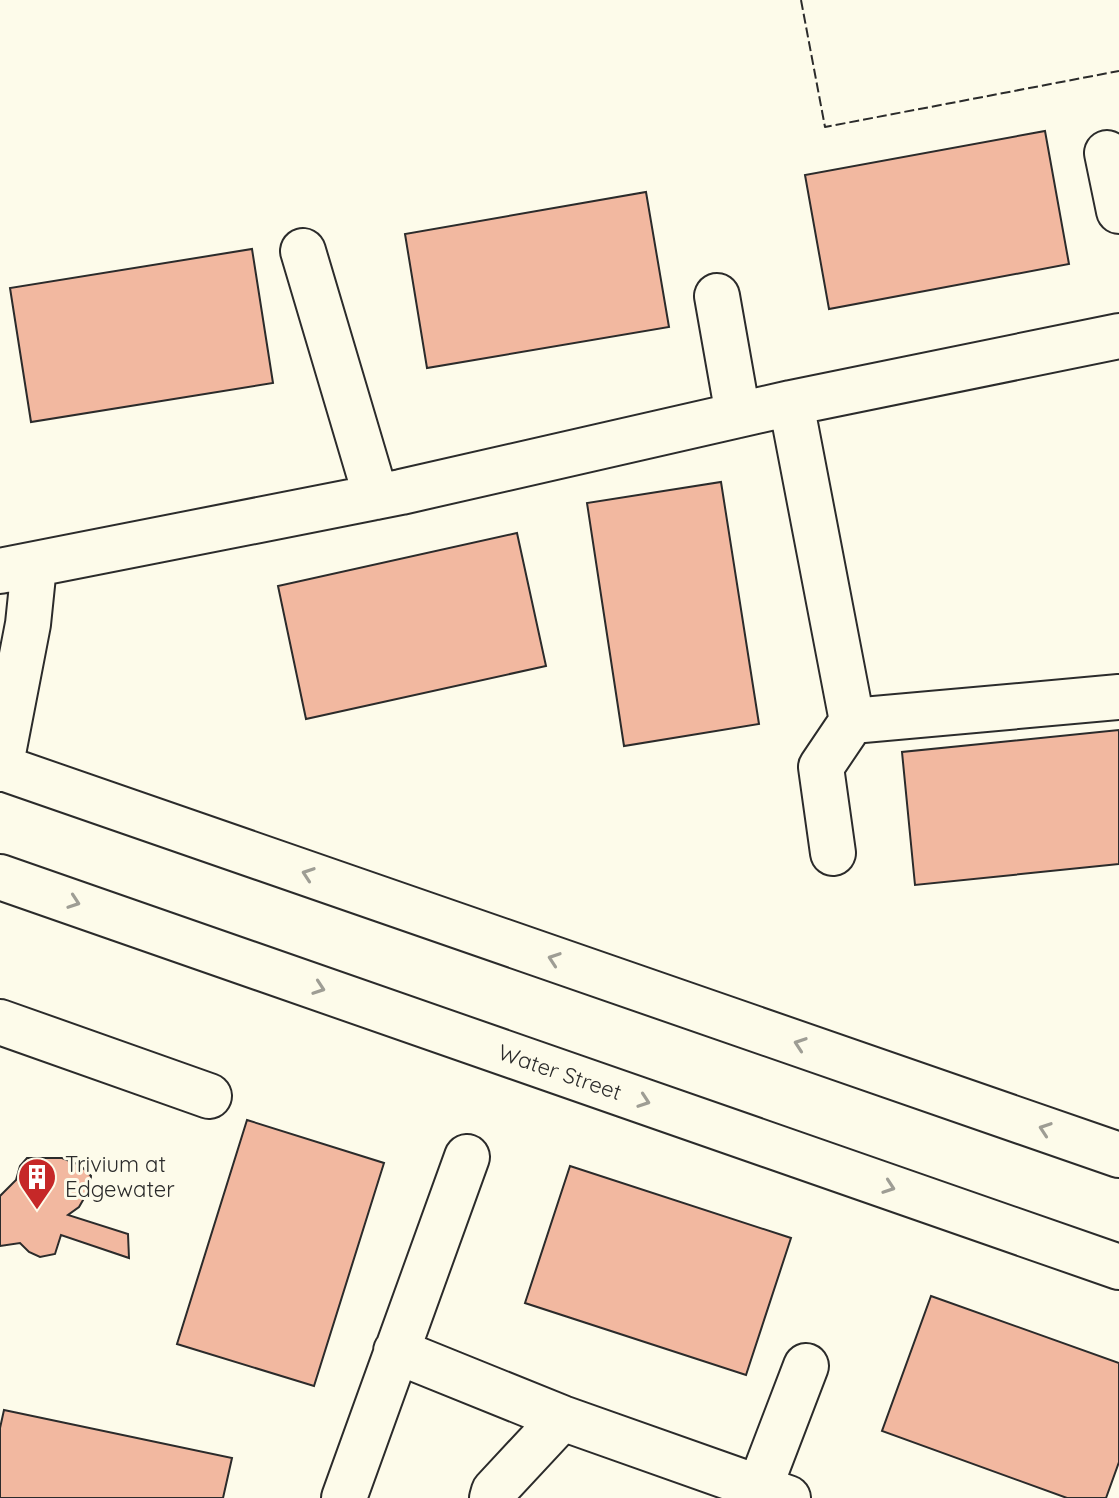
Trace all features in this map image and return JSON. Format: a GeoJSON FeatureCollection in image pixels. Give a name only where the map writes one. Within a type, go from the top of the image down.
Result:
{"type":"FeatureCollection","features":[{"type":"Feature","properties":{"kind":"street"},"geometry":{"type":"LineString","coordinates":[[1107,153],[1119,211]]}},
{"type":"Feature","properties":{"kind":"street"},"geometry":{"type":"LineString","coordinates":[[303,251],[376,497]]}},
{"type":"Feature","properties":{"kind":"street"},"geometry":{"type":"LineString","coordinates":[[717,296],[738,415]]}},
{"type":"Feature","properties":{"kind":"street"},"geometry":{"type":"LineString","coordinates":[[1119,336],[791,403],[376,497],[17,568],[28,624],[0,768],[1119,1155]]}},
{"type":"Feature","properties":{"kind":"street"},"geometry":{"type":"LineString","coordinates":[[791,403],[852,721],[821,767],[833,853]]}},
{"type":"Feature","properties":{"kind":"street"},"geometry":{"type":"LineString","coordinates":[[852,721],[1119,697]]}},
{"type":"Feature","properties":{"kind":"street","name":"Water Street"},"geometry":{"type":"LineString","coordinates":[[0,877],[1119,1267]]}},
{"type":"Feature","properties":{"kind":"street"},"geometry":{"type":"LineString","coordinates":[[0,1022],[209,1096]]}},
{"type":"Feature","properties":{"kind":"street"},"geometry":{"type":"LineString","coordinates":[[344,1498],[467,1157]]}},
{"type":"Feature","properties":{"kind":"street"},"geometry":{"type":"LineString","coordinates":[[396,1351],[562,1418],[774,1494],[806,1366]]}},
{"type":"Feature","properties":{"kind":"street"},"geometry":{"type":"LineString","coordinates":[[492,1498],[494,1491],[562,1418]]}},
{"type":"Feature","properties":{"kind":"building"},"geometry":{"type":"Polygon","coordinates":[[[1045,131],[1069,264],[829,309],[805,175],[1045,131]]]}},
{"type":"Feature","properties":{"kind":"building"},"geometry":{"type":"Polygon","coordinates":[[[646,192],[669,327],[427,368],[405,234],[646,192]]]}},
{"type":"Feature","properties":{"kind":"building"},"geometry":{"type":"Polygon","coordinates":[[[252,249],[273,383],[31,422],[10,288],[252,249]]]}},
{"type":"Feature","properties":{"kind":"building"},"geometry":{"type":"Polygon","coordinates":[[[721,482],[759,724],[624,746],[587,503],[721,482]]]}},
{"type":"Feature","properties":{"kind":"building"},"geometry":{"type":"Polygon","coordinates":[[[517,533],[546,666],[306,719],[278,586],[517,533]]]}},
{"type":"Feature","properties":{"kind":"building"},"geometry":{"type":"Polygon","coordinates":[[[1119,730],[1119,864],[915,885],[902,752],[1119,730]]]}},
{"type":"Feature","properties":{"kind":"building"},"geometry":{"type":"Polygon","coordinates":[[[247,1120],[384,1163],[314,1386],[177,1344],[247,1120]]]}},
{"type":"Feature","properties":{"kind":"building","name":"Trivium at Edgewater"},"geometry":{"type":"Polygon","coordinates":[[[27,1158],[62,1158],[80,1165],[91,1176],[90,1188],[79,1207],[68,1215],[128,1234],[129,1258],[61,1235],[55,1254],[40,1257],[20,1243],[0,1246],[0,1196],[16,1180],[20,1166],[27,1158]]]}},
{"type":"Feature","properties":{"kind":"building"},"geometry":{"type":"Polygon","coordinates":[[[570,1166],[791,1238],[746,1375],[525,1303],[570,1166]]]}},
{"type":"Feature","properties":{"kind":"building"},"geometry":{"type":"Polygon","coordinates":[[[931,1296],[1119,1363],[1119,1462],[1106,1498],[1067,1498],[882,1431],[931,1296]]]}},
{"type":"Feature","properties":{"kind":"building"},"geometry":{"type":"Polygon","coordinates":[[[4,1410],[232,1458],[223,1498],[0,1498],[0,1428],[4,1410]]]}},
{"type":"Feature","properties":{"kind":"fence"},"geometry":{"type":"LineString","coordinates":[[801,0],[825,127],[1119,71]]}},
{"type":"Feature","properties":{"kind":"place","name":"Trivium at Edgewater"},"geometry":{"type":"Point","coordinates":[37,1211]}}]}
